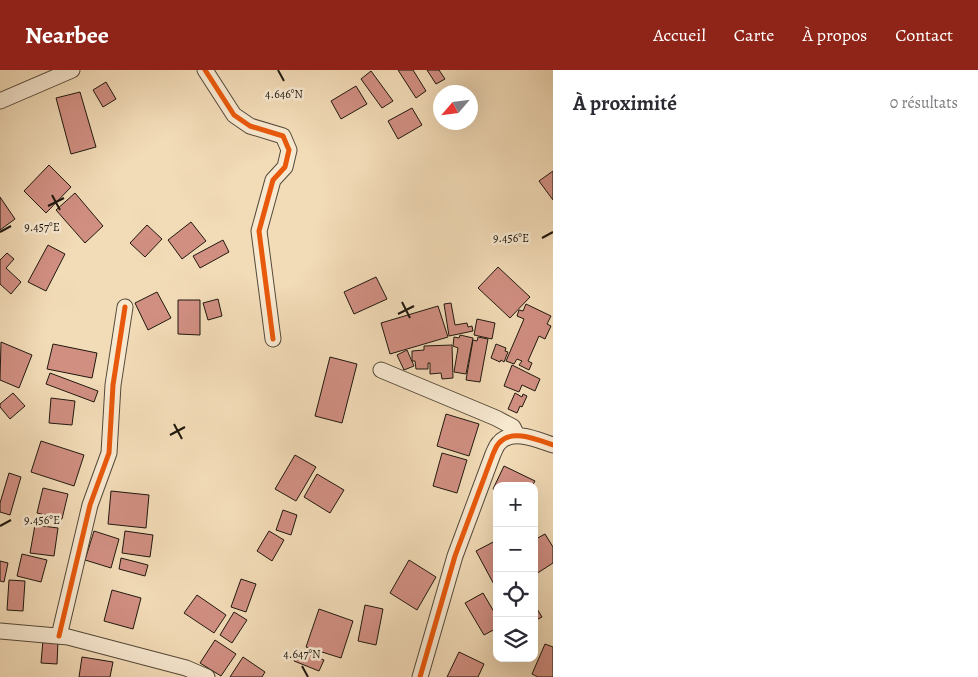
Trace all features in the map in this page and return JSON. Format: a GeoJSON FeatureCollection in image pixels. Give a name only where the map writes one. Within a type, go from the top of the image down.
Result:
{"type":"FeatureCollection","features":[{"type":"Feature","properties":{"kind":"street"},"geometry":{"type":"LineString","coordinates":[[0,101],[72,70]]}},
{"type":"Feature","properties":{"kind":"street"},"geometry":{"type":"LineString","coordinates":[[205,70],[234,116],[250,126],[283,136],[289,150],[285,167],[273,180],[259,231],[273,339]]}},
{"type":"Feature","properties":{"kind":"street"},"geometry":{"type":"LineString","coordinates":[[59,636],[90,504],[109,453],[114,378],[125,307]]}},
{"type":"Feature","properties":{"kind":"street"},"geometry":{"type":"LineString","coordinates":[[380,370],[496,418],[512,427],[517,435]]}},
{"type":"Feature","properties":{"kind":"street"},"geometry":{"type":"LineString","coordinates":[[420,677],[455,556],[498,443],[507,437],[517,435],[553,445]]}},
{"type":"Feature","properties":{"kind":"street"},"geometry":{"type":"LineString","coordinates":[[0,631],[68,637],[186,668],[208,677]]}},
{"type":"Feature","properties":{"kind":"building"},"geometry":{"type":"Polygon","coordinates":[[[398,70],[413,70],[426,91],[416,98],[398,70]]]}},
{"type":"Feature","properties":{"kind":"building"},"geometry":{"type":"Polygon","coordinates":[[[427,70],[439,70],[445,79],[436,84],[427,70]]]}},
{"type":"Feature","properties":{"kind":"building"},"geometry":{"type":"Polygon","coordinates":[[[371,71],[393,101],[382,108],[361,79],[371,71]]]}},
{"type":"Feature","properties":{"kind":"building"},"geometry":{"type":"Polygon","coordinates":[[[106,82],[116,99],[103,107],[93,90],[106,82]]]}},
{"type":"Feature","properties":{"kind":"building"},"geometry":{"type":"Polygon","coordinates":[[[356,86],[367,104],[341,119],[331,101],[356,86]]]}},
{"type":"Feature","properties":{"kind":"building"},"geometry":{"type":"Polygon","coordinates":[[[80,92],[96,147],[71,154],[56,98],[80,92]]]}},
{"type":"Feature","properties":{"kind":"building"},"geometry":{"type":"Polygon","coordinates":[[[412,108],[422,125],[398,139],[388,121],[412,108]]]}},
{"type":"Feature","properties":{"kind":"building"},"geometry":{"type":"Polygon","coordinates":[[[49,165],[71,187],[46,213],[24,191],[49,165]]]}},
{"type":"Feature","properties":{"kind":"building"},"geometry":{"type":"Polygon","coordinates":[[[553,171],[553,200],[539,181],[553,171]]]}},
{"type":"Feature","properties":{"kind":"building"},"geometry":{"type":"Polygon","coordinates":[[[75,193],[103,226],[85,243],[56,210],[75,193]]]}},
{"type":"Feature","properties":{"kind":"building"},"geometry":{"type":"Polygon","coordinates":[[[0,197],[15,219],[0,230],[0,197]]]}},
{"type":"Feature","properties":{"kind":"building"},"geometry":{"type":"Polygon","coordinates":[[[191,222],[206,241],[182,259],[168,240],[191,222]]]}},
{"type":"Feature","properties":{"kind":"building"},"geometry":{"type":"Polygon","coordinates":[[[147,225],[162,239],[145,257],[130,243],[147,225]]]}},
{"type":"Feature","properties":{"kind":"building"},"geometry":{"type":"Polygon","coordinates":[[[223,240],[229,252],[200,268],[193,256],[223,240]]]}},
{"type":"Feature","properties":{"kind":"building"},"geometry":{"type":"Polygon","coordinates":[[[48,245],[65,254],[46,291],[28,282],[48,245]]]}},
{"type":"Feature","properties":{"kind":"building"},"geometry":{"type":"Polygon","coordinates":[[[7,253],[14,259],[6,268],[21,282],[11,294],[0,284],[0,260],[7,253]]]}},
{"type":"Feature","properties":{"kind":"building"},"geometry":{"type":"Polygon","coordinates":[[[498,267],[530,297],[510,318],[478,288],[498,267]]]}},
{"type":"Feature","properties":{"kind":"building"},"geometry":{"type":"Polygon","coordinates":[[[376,277],[387,299],[354,314],[344,292],[376,277]]]}},
{"type":"Feature","properties":{"kind":"building"},"geometry":{"type":"Polygon","coordinates":[[[157,292],[171,318],[148,330],[135,303],[157,292]]]}},
{"type":"Feature","properties":{"kind":"building"},"geometry":{"type":"Polygon","coordinates":[[[218,299],[222,316],[208,320],[203,303],[218,299]]]}},
{"type":"Feature","properties":{"kind":"building"},"geometry":{"type":"Polygon","coordinates":[[[178,300],[200,300],[200,335],[178,334],[178,300]]]}},
{"type":"Feature","properties":{"kind":"building"},"geometry":{"type":"Polygon","coordinates":[[[451,303],[455,325],[467,323],[468,327],[472,326],[473,331],[449,336],[444,304],[451,303]]]}},
{"type":"Feature","properties":{"kind":"building"},"geometry":{"type":"Polygon","coordinates":[[[526,304],[551,316],[547,324],[551,326],[545,339],[539,336],[528,361],[532,363],[529,370],[519,365],[522,361],[517,359],[514,364],[506,361],[524,319],[517,316],[519,310],[523,311],[526,304]]]}},
{"type":"Feature","properties":{"kind":"building"},"geometry":{"type":"Polygon","coordinates":[[[438,306],[448,337],[390,354],[381,323],[438,306]]]}},
{"type":"Feature","properties":{"kind":"building"},"geometry":{"type":"Polygon","coordinates":[[[477,319],[495,323],[492,339],[474,335],[477,319]]]}},
{"type":"Feature","properties":{"kind":"building"},"geometry":{"type":"Polygon","coordinates":[[[460,335],[473,338],[466,374],[454,372],[458,348],[453,346],[454,337],[459,338],[460,335]]]}},
{"type":"Feature","properties":{"kind":"building"},"geometry":{"type":"Polygon","coordinates":[[[478,337],[488,339],[480,382],[466,380],[473,340],[477,341],[478,337]]]}},
{"type":"Feature","properties":{"kind":"building"},"geometry":{"type":"Polygon","coordinates":[[[1,342],[32,355],[19,388],[0,380],[1,342]]]}},
{"type":"Feature","properties":{"kind":"building"},"geometry":{"type":"Polygon","coordinates":[[[53,344],[97,353],[92,378],[47,369],[53,344]]]}},
{"type":"Feature","properties":{"kind":"building"},"geometry":{"type":"Polygon","coordinates":[[[496,344],[506,348],[505,351],[508,352],[504,362],[491,358],[496,344]]]}},
{"type":"Feature","properties":{"kind":"building"},"geometry":{"type":"Polygon","coordinates":[[[452,345],[453,378],[442,379],[441,373],[430,374],[430,363],[428,363],[428,369],[416,369],[415,361],[412,361],[412,351],[424,350],[424,346],[452,345]]]}},
{"type":"Feature","properties":{"kind":"building"},"geometry":{"type":"Polygon","coordinates":[[[407,350],[414,366],[404,370],[397,355],[407,350]]]}},
{"type":"Feature","properties":{"kind":"building"},"geometry":{"type":"Polygon","coordinates":[[[330,357],[357,364],[342,423],[315,416],[330,357]]]}},
{"type":"Feature","properties":{"kind":"building"},"geometry":{"type":"Polygon","coordinates":[[[512,365],[540,379],[535,391],[522,385],[519,392],[504,386],[512,365]]]}},
{"type":"Feature","properties":{"kind":"building"},"geometry":{"type":"Polygon","coordinates":[[[50,373],[98,391],[94,402],[46,384],[50,373]]]}},
{"type":"Feature","properties":{"kind":"building"},"geometry":{"type":"Polygon","coordinates":[[[13,393],[25,406],[10,419],[0,407],[0,404],[13,393]]]}},
{"type":"Feature","properties":{"kind":"building"},"geometry":{"type":"Polygon","coordinates":[[[515,393],[522,397],[523,394],[527,396],[517,413],[508,409],[515,393]]]}},
{"type":"Feature","properties":{"kind":"building"},"geometry":{"type":"Polygon","coordinates":[[[51,398],[75,401],[72,425],[49,423],[51,398]]]}},
{"type":"Feature","properties":{"kind":"building"},"geometry":{"type":"Polygon","coordinates":[[[446,414],[479,424],[469,456],[437,446],[446,414]]]}},
{"type":"Feature","properties":{"kind":"building"},"geometry":{"type":"Polygon","coordinates":[[[41,441],[84,455],[74,486],[31,472],[41,441]]]}},
{"type":"Feature","properties":{"kind":"building"},"geometry":{"type":"Polygon","coordinates":[[[442,453],[467,460],[457,493],[433,486],[442,453]]]}},
{"type":"Feature","properties":{"kind":"building"},"geometry":{"type":"Polygon","coordinates":[[[295,455],[316,467],[296,501],[275,489],[295,455]]]}},
{"type":"Feature","properties":{"kind":"building"},"geometry":{"type":"Polygon","coordinates":[[[504,466],[535,481],[534,482],[496,482],[504,466]]]}},
{"type":"Feature","properties":{"kind":"building"},"geometry":{"type":"Polygon","coordinates":[[[9,473],[21,477],[10,515],[0,512],[0,503],[9,473]]]}},
{"type":"Feature","properties":{"kind":"building"},"geometry":{"type":"Polygon","coordinates":[[[317,474],[344,490],[330,513],[304,497],[317,474]]]}},
{"type":"Feature","properties":{"kind":"building"},"geometry":{"type":"Polygon","coordinates":[[[43,488],[68,494],[62,519],[37,513],[43,488]]]}},
{"type":"Feature","properties":{"kind":"building"},"geometry":{"type":"Polygon","coordinates":[[[111,491],[149,495],[146,528],[108,524],[111,491]]]}},
{"type":"Feature","properties":{"kind":"building"},"geometry":{"type":"Polygon","coordinates":[[[283,510],[297,515],[291,535],[276,530],[283,510]]]}},
{"type":"Feature","properties":{"kind":"building"},"geometry":{"type":"Polygon","coordinates":[[[35,525],[58,528],[54,556],[30,553],[35,525]]]}},
{"type":"Feature","properties":{"kind":"building"},"geometry":{"type":"Polygon","coordinates":[[[94,531],[119,539],[111,568],[85,560],[94,531]]]}},
{"type":"Feature","properties":{"kind":"building"},"geometry":{"type":"Polygon","coordinates":[[[125,531],[153,535],[150,557],[122,553],[125,531]]]}},
{"type":"Feature","properties":{"kind":"building"},"geometry":{"type":"Polygon","coordinates":[[[269,531],[284,540],[272,561],[257,551],[269,531]]]}},
{"type":"Feature","properties":{"kind":"building"},"geometry":{"type":"Polygon","coordinates":[[[545,534],[553,547],[553,563],[538,573],[538,572],[538,538],[545,534]]]}},
{"type":"Feature","properties":{"kind":"building"},"geometry":{"type":"Polygon","coordinates":[[[493,542],[493,583],[476,551],[493,542]]]}},
{"type":"Feature","properties":{"kind":"building"},"geometry":{"type":"Polygon","coordinates":[[[22,554],[47,560],[41,582],[17,576],[22,554]]]}},
{"type":"Feature","properties":{"kind":"building"},"geometry":{"type":"Polygon","coordinates":[[[121,558],[148,565],[145,576],[119,569],[121,558]]]}},
{"type":"Feature","properties":{"kind":"building"},"geometry":{"type":"Polygon","coordinates":[[[409,560],[436,577],[417,610],[390,593],[409,560]]]}},
{"type":"Feature","properties":{"kind":"building"},"geometry":{"type":"Polygon","coordinates":[[[0,561],[8,563],[4,582],[0,581],[0,561]]]}},
{"type":"Feature","properties":{"kind":"building"},"geometry":{"type":"Polygon","coordinates":[[[241,579],[256,584],[246,612],[231,607],[241,579]]]}},
{"type":"Feature","properties":{"kind":"building"},"geometry":{"type":"Polygon","coordinates":[[[9,580],[25,581],[23,611],[7,610],[9,580]]]}},
{"type":"Feature","properties":{"kind":"building"},"geometry":{"type":"Polygon","coordinates":[[[112,590],[141,598],[133,629],[104,621],[112,590]]]}},
{"type":"Feature","properties":{"kind":"building"},"geometry":{"type":"Polygon","coordinates":[[[483,593],[493,610],[493,630],[484,635],[465,603],[483,593]]]}},
{"type":"Feature","properties":{"kind":"building"},"geometry":{"type":"Polygon","coordinates":[[[197,595],[226,615],[214,633],[184,613],[197,595]]]}},
{"type":"Feature","properties":{"kind":"building"},"geometry":{"type":"Polygon","coordinates":[[[365,605],[383,609],[376,645],[358,641],[365,605]]]}},
{"type":"Feature","properties":{"kind":"building"},"geometry":{"type":"Polygon","coordinates":[[[319,609],[353,621],[341,658],[306,647],[319,609]]]}},
{"type":"Feature","properties":{"kind":"building"},"geometry":{"type":"Polygon","coordinates":[[[538,610],[542,617],[538,619],[538,610]]]}},
{"type":"Feature","properties":{"kind":"building"},"geometry":{"type":"Polygon","coordinates":[[[234,612],[247,620],[232,643],[220,635],[234,612]]]}},
{"type":"Feature","properties":{"kind":"building"},"geometry":{"type":"Polygon","coordinates":[[[43,640],[58,641],[57,664],[41,663],[43,640]]]}},
{"type":"Feature","properties":{"kind":"building"},"geometry":{"type":"Polygon","coordinates":[[[215,640],[236,654],[221,676],[200,663],[215,640]]]}},
{"type":"Feature","properties":{"kind":"building"},"geometry":{"type":"Polygon","coordinates":[[[545,644],[553,647],[553,677],[538,677],[532,674],[545,644]]]}},
{"type":"Feature","properties":{"kind":"building"},"geometry":{"type":"Polygon","coordinates":[[[299,650],[324,660],[319,671],[294,661],[299,650]]]}},
{"type":"Feature","properties":{"kind":"building"},"geometry":{"type":"Polygon","coordinates":[[[459,652],[484,664],[478,677],[447,677],[459,652]]]}},
{"type":"Feature","properties":{"kind":"building"},"geometry":{"type":"Polygon","coordinates":[[[82,657],[113,662],[110,677],[79,677],[82,657]]]}},
{"type":"Feature","properties":{"kind":"building"},"geometry":{"type":"Polygon","coordinates":[[[243,657],[265,672],[262,677],[230,677],[243,657]]]}},
{"type":"Feature","properties":{"kind":"cycle path"},"geometry":{"type":"LineString","coordinates":[[205,70],[234,115],[250,126],[283,136],[289,150],[285,167],[273,180],[259,231],[273,339]]}},
{"type":"Feature","properties":{"kind":"cycle path"},"geometry":{"type":"LineString","coordinates":[[59,636],[90,505],[109,453],[113,385],[125,307]]}},
{"type":"Feature","properties":{"kind":"cycle path"},"geometry":{"type":"LineString","coordinates":[[420,677],[455,556],[496,447],[504,439],[511,436],[525,436],[553,445]]}}]}
